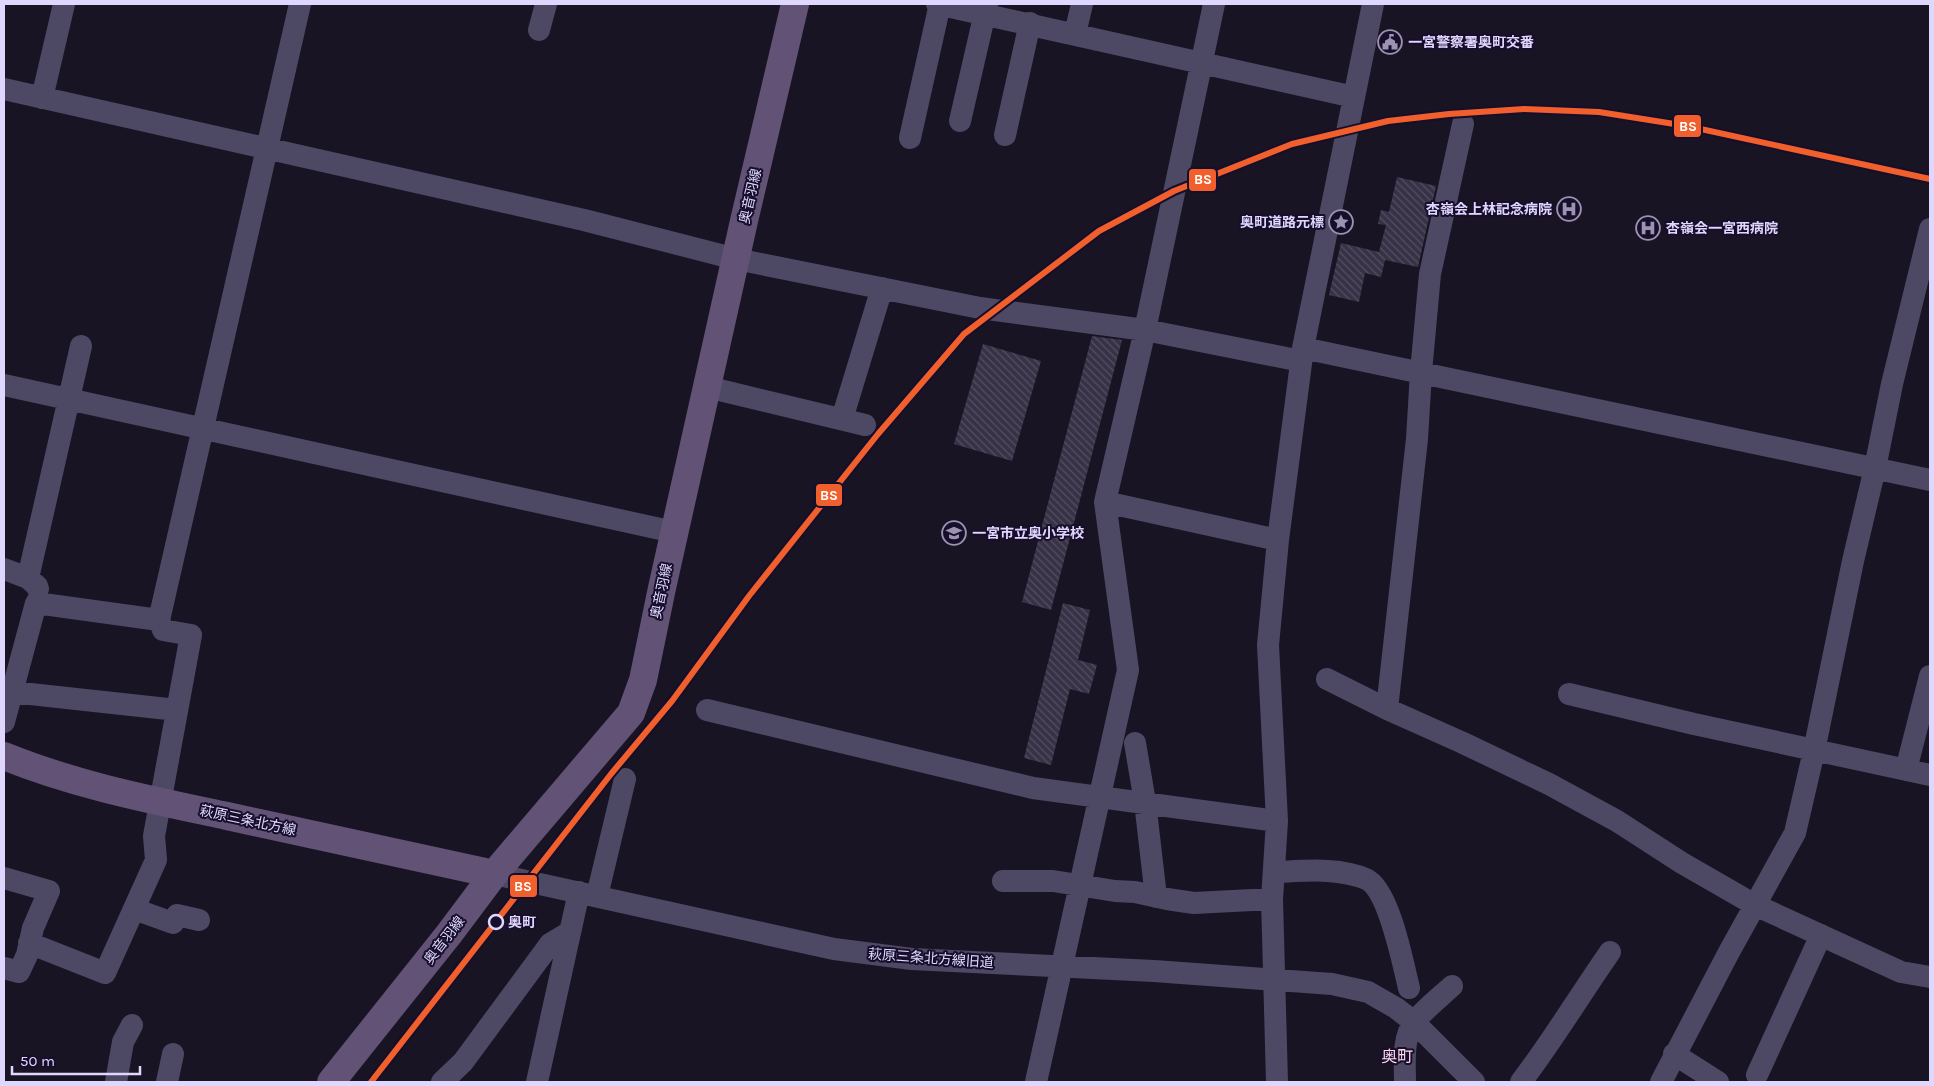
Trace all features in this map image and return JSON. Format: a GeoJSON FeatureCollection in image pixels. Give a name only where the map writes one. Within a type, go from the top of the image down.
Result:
{"type":"FeatureCollection","features":[{"type":"Feature","properties":{"kind":"main road","name":"奥音羽線"},"geometry":{"type":"LineString","coordinates":[[331,1082],[449,934],[494,874],[631,713],[643,680],[674,532],[795,4]]}},
{"type":"Feature","properties":{"kind":"main road","name":"萩原三条北方線"},"geometry":{"type":"LineString","coordinates":[[4,756],[26,766],[72,780],[161,802],[494,874]]}},
{"type":"Feature","properties":{"kind":"street"},"geometry":{"type":"LineString","coordinates":[[42,98],[64,4]]}},
{"type":"Feature","properties":{"kind":"street"},"geometry":{"type":"LineString","coordinates":[[29,943],[105,973],[156,860],[154,836],[186,697],[191,635],[163,630],[159,620],[300,4]]}},
{"type":"Feature","properties":{"kind":"street"},"geometry":{"type":"LineString","coordinates":[[539,30],[546,4]]}},
{"type":"Feature","properties":{"kind":"street"},"geometry":{"type":"LineString","coordinates":[[910,138],[939,4],[985,9],[1075,34],[1354,97]]}},
{"type":"Feature","properties":{"kind":"street"},"geometry":{"type":"LineString","coordinates":[[1075,34],[1082,4]]}},
{"type":"Feature","properties":{"kind":"street"},"geometry":{"type":"LineString","coordinates":[[1036,1082],[1098,797],[1128,670],[1105,502],[1145,330],[1214,4]]}},
{"type":"Feature","properties":{"kind":"street"},"geometry":{"type":"LineString","coordinates":[[1277,1082],[1272,899],[1277,821],[1268,644],[1278,540],[1302,354],[1373,4]]}},
{"type":"Feature","properties":{"kind":"street"},"geometry":{"type":"LineString","coordinates":[[960,121],[985,9]]}},
{"type":"Feature","properties":{"kind":"street"},"geometry":{"type":"LineString","coordinates":[[1005,135],[1030,23]]}},
{"type":"Feature","properties":{"kind":"street"},"geometry":{"type":"LineString","coordinates":[[4,89],[584,220],[736,259],[980,308],[1145,330],[1421,372],[1930,480]]}},
{"type":"Feature","properties":{"kind":"street"},"geometry":{"type":"LineString","coordinates":[[1387,709],[1417,439],[1430,274],[1463,124]]}},
{"type":"Feature","properties":{"kind":"street"},"geometry":{"type":"LineString","coordinates":[[1661,1082],[1674,1054],[1795,833],[1892,384],[1930,228]]}},
{"type":"Feature","properties":{"kind":"street"},"geometry":{"type":"LineString","coordinates":[[842,419],[882,288]]}},
{"type":"Feature","properties":{"kind":"street"},"geometry":{"type":"LineString","coordinates":[[28,578],[81,346]]}},
{"type":"Feature","properties":{"kind":"street"},"geometry":{"type":"LineString","coordinates":[[4,385],[674,532]]}},
{"type":"Feature","properties":{"kind":"street"},"geometry":{"type":"LineString","coordinates":[[707,387],[865,425]]}},
{"type":"Feature","properties":{"kind":"street"},"geometry":{"type":"LineString","coordinates":[[1105,502],[1278,540]]}},
{"type":"Feature","properties":{"kind":"street"},"geometry":{"type":"LineString","coordinates":[[4,569],[28,578],[37,586],[38,593],[4,722]]}},
{"type":"Feature","properties":{"kind":"street"},"geometry":{"type":"LineString","coordinates":[[36,603],[159,620]]}},
{"type":"Feature","properties":{"kind":"street"},"geometry":{"type":"LineString","coordinates":[[1906,770],[1930,676]]}},
{"type":"Feature","properties":{"kind":"street"},"geometry":{"type":"LineString","coordinates":[[1327,679],[1566,794],[1617,821],[1682,863],[1755,905],[1901,972],[1930,978]]}},
{"type":"Feature","properties":{"kind":"street"},"geometry":{"type":"LineString","coordinates":[[12,692],[186,697]]}},
{"type":"Feature","properties":{"kind":"street"},"geometry":{"type":"LineString","coordinates":[[1569,694],[1814,751],[1930,775]]}},
{"type":"Feature","properties":{"kind":"street"},"geometry":{"type":"LineString","coordinates":[[707,710],[1033,788],[1277,821]]}},
{"type":"Feature","properties":{"kind":"street"},"geometry":{"type":"LineString","coordinates":[[1135,743],[1145,802],[1156,897]]}},
{"type":"Feature","properties":{"kind":"street"},"geometry":{"type":"LineString","coordinates":[[538,1082],[570,932],[588,894],[625,780]]}},
{"type":"Feature","properties":{"kind":"street"},"geometry":{"type":"LineString","coordinates":[[1274,872],[1342,872],[1368,880],[1383,897],[1397,940],[1409,988]]}},
{"type":"Feature","properties":{"kind":"street","name":"萩原三条北方線旧道"},"geometry":{"type":"LineString","coordinates":[[494,874],[834,949],[866,954],[912,959],[1154,971],[1332,984],[1368,992],[1396,1008],[1414,1022],[1474,1082]]}},
{"type":"Feature","properties":{"kind":"street"},"geometry":{"type":"LineString","coordinates":[[4,878],[50,891],[33,928],[27,955],[19,972],[4,968]]}},
{"type":"Feature","properties":{"kind":"street"},"geometry":{"type":"LineString","coordinates":[[1003,881],[1053,881],[1079,887],[1099,888],[1115,892],[1135,892],[1194,902],[1272,899]]}},
{"type":"Feature","properties":{"kind":"street"},"geometry":{"type":"LineString","coordinates":[[134,909],[173,923],[177,914],[199,920]]}},
{"type":"Feature","properties":{"kind":"street"},"geometry":{"type":"LineString","coordinates":[[442,1082],[463,1062],[550,944],[570,932]]}},
{"type":"Feature","properties":{"kind":"street"},"geometry":{"type":"LineString","coordinates":[[1757,1075],[1821,935]]}},
{"type":"Feature","properties":{"kind":"street"},"geometry":{"type":"LineString","coordinates":[[1521,1082],[1610,952]]}},
{"type":"Feature","properties":{"kind":"street"},"geometry":{"type":"LineString","coordinates":[[1396,1008],[1411,986],[1446,992],[1414,1022],[1408,1036],[1405,1053],[1405,1082]]}},
{"type":"Feature","properties":{"kind":"street"},"geometry":{"type":"LineString","coordinates":[[116,1082],[123,1042],[132,1025]]}},
{"type":"Feature","properties":{"kind":"street"},"geometry":{"type":"LineString","coordinates":[[167,1082],[173,1054]]}},
{"type":"Feature","properties":{"kind":"street"},"geometry":{"type":"LineString","coordinates":[[1674,1054],[1718,1082]]}},
{"type":"Feature","properties":{"kind":"building"},"geometry":{"type":"Polygon","coordinates":[[[1397,177],[1436,186],[1418,267],[1385,260],[1381,277],[1365,273],[1359,302],[1329,295],[1341,243],[1379,252],[1386,225],[1378,224],[1381,210],[1389,212],[1397,177]]]}},
{"type":"Feature","properties":{"kind":"building"},"geometry":{"type":"Polygon","coordinates":[[[1092,336],[1122,340],[1051,610],[1022,602],[1092,336]]]}},
{"type":"Feature","properties":{"kind":"building"},"geometry":{"type":"Polygon","coordinates":[[[983,344],[1041,361],[1012,461],[954,444],[983,344]]]}},
{"type":"Feature","properties":{"kind":"building"},"geometry":{"type":"Polygon","coordinates":[[[1063,603],[1090,610],[1078,660],[1097,665],[1089,694],[1070,689],[1051,765],[1024,758],[1063,603]]]}},
{"type":"Feature","properties":{"kind":"transit line","name":"BS"},"geometry":{"type":"LineString","coordinates":[[371,1082],[611,774],[672,701],[749,596],[878,434],[964,334],[1099,231],[1174,191],[1292,144],[1388,121],[1449,114],[1524,109],[1599,112],[1687,126],[1930,179]]}},
{"type":"Feature","properties":{"kind":"place","name":"一宮警察署奥町交番"},"geometry":{"type":"Point","coordinates":[1390,42]}},
{"type":"Feature","properties":{"kind":"place","name":"杏嶺会上林記念病院"},"geometry":{"type":"Point","coordinates":[1569,209]}},
{"type":"Feature","properties":{"kind":"place","name":"奥町道路元標"},"geometry":{"type":"Point","coordinates":[1341,222]}},
{"type":"Feature","properties":{"kind":"place","name":"杏嶺会一宮西病院"},"geometry":{"type":"Point","coordinates":[1648,228]}},
{"type":"Feature","properties":{"kind":"place","name":"一宮市立奥小学校"},"geometry":{"type":"Point","coordinates":[954,533]}},
{"type":"Feature","properties":{"kind":"place","name":"奥町"},"geometry":{"type":"Point","coordinates":[496,922]}},
{"type":"Feature","properties":{"kind":"district","name":"奥町"},"geometry":{"type":"Point","coordinates":[1397,1056]}}]}
